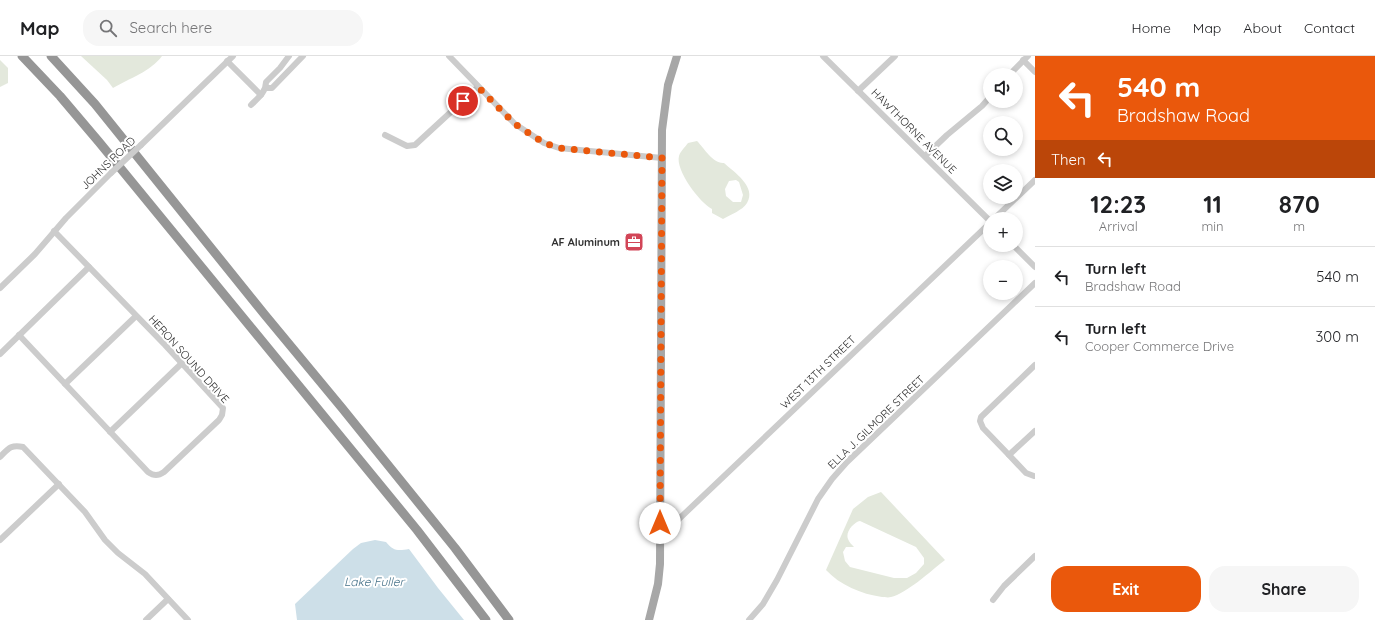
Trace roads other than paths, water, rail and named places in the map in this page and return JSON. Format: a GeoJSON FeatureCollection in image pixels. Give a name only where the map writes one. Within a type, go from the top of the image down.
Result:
{"type":"FeatureCollection","features":[{"type":"Feature","properties":{"kind":"highway"},"geometry":{"type":"LineString","coordinates":[[22,56],[60,96],[114,160],[416,530],[486,620]]}},
{"type":"Feature","properties":{"kind":"highway"},"geometry":{"type":"LineString","coordinates":[[51,56],[95,104],[347,414],[455,548],[509,620]]}},
{"type":"Feature","properties":{"kind":"main road"},"geometry":{"type":"LineString","coordinates":[[649,620],[658,584],[660,537],[662,130],[668,85],[677,56]]}},
{"type":"Feature","properties":{"kind":"street","name":"JOHNS ROAD"},"geometry":{"type":"LineString","coordinates":[[0,288],[35,254],[66,218],[111,173],[233,56]]}},
{"type":"Feature","properties":{"kind":"street"},"geometry":{"type":"LineString","coordinates":[[251,105],[266,88],[266,82],[280,68],[289,56]]}},
{"type":"Feature","properties":{"kind":"street"},"geometry":{"type":"LineString","coordinates":[[266,88],[272,88],[303,56]]}},
{"type":"Feature","properties":{"kind":"street"},"geometry":{"type":"LineString","coordinates":[[449,56],[515,124],[544,143],[559,148],[662,158]]}},
{"type":"Feature","properties":{"kind":"street","name":"HAWTHORNE AVENUE"},"geometry":{"type":"LineString","coordinates":[[823,56],[983,215]]}},
{"type":"Feature","properties":{"kind":"street"},"geometry":{"type":"LineString","coordinates":[[858,91],[895,56]]}},
{"type":"Feature","properties":{"kind":"street"},"geometry":{"type":"LineString","coordinates":[[1015,68],[1025,58],[1035,72]]}},
{"type":"Feature","properties":{"kind":"street"},"geometry":{"type":"LineString","coordinates":[[228,61],[261,95]]}},
{"type":"Feature","properties":{"kind":"street"},"geometry":{"type":"LineString","coordinates":[[385,135],[407,146],[415,145],[478,87]]}},
{"type":"Feature","properties":{"kind":"street"},"geometry":{"type":"LineString","coordinates":[[924,156],[983,105]]}},
{"type":"Feature","properties":{"kind":"street"},"geometry":{"type":"LineString","coordinates":[[1001,212],[1035,180]]}},
{"type":"Feature","properties":{"kind":"street","name":"WEST 13TH STREET"},"geometry":{"type":"LineString","coordinates":[[660,537],[983,229]]}},
{"type":"Feature","properties":{"kind":"street","name":"HERON SOUND DRIVE"},"geometry":{"type":"LineString","coordinates":[[19,335],[148,472],[153,475],[164,472],[219,420],[222,415],[223,408],[54,231]]}},
{"type":"Feature","properties":{"kind":"street"},"geometry":{"type":"LineString","coordinates":[[1021,252],[1035,267]]}},
{"type":"Feature","properties":{"kind":"street"},"geometry":{"type":"LineString","coordinates":[[0,354],[89,267]]}},
{"type":"Feature","properties":{"kind":"street","name":"ELLA J. GILMORE STREET"},"geometry":{"type":"LineString","coordinates":[[749,620],[763,604],[777,580],[818,499],[832,479],[847,462],[1035,283]]}},
{"type":"Feature","properties":{"kind":"street"},"geometry":{"type":"LineString","coordinates":[[65,384],[136,316]]}},
{"type":"Feature","properties":{"kind":"street"},"geometry":{"type":"LineString","coordinates":[[110,432],[181,364]]}},
{"type":"Feature","properties":{"kind":"street"},"geometry":{"type":"LineString","coordinates":[[1034,476],[1026,473],[983,428],[980,421],[981,417],[1035,365]]}},
{"type":"Feature","properties":{"kind":"street"},"geometry":{"type":"LineString","coordinates":[[1009,455],[1035,431]]}},
{"type":"Feature","properties":{"kind":"street"},"geometry":{"type":"LineString","coordinates":[[0,457],[9,448],[15,445],[23,447],[85,512],[105,540],[118,553],[145,574],[188,620]]}},
{"type":"Feature","properties":{"kind":"street"},"geometry":{"type":"LineString","coordinates":[[0,540],[59,484]]}},
{"type":"Feature","properties":{"kind":"street"},"geometry":{"type":"LineString","coordinates":[[993,600],[1004,586],[1035,556]]}},
{"type":"Feature","properties":{"kind":"street"},"geometry":{"type":"LineString","coordinates":[[146,620],[168,599]]}},
{"type":"Feature","properties":{"kind":"water","name":"Lake Fuller"},"geometry":{"type":"Polygon","coordinates":[[[375,540],[386,542],[396,550],[409,549],[464,620],[297,620],[295,604],[353,549],[361,543],[375,540]]]}},
{"type":"Feature","properties":{"kind":"place","name":"AF Aluminum"},"geometry":{"type":"Point","coordinates":[634,242]}}]}
